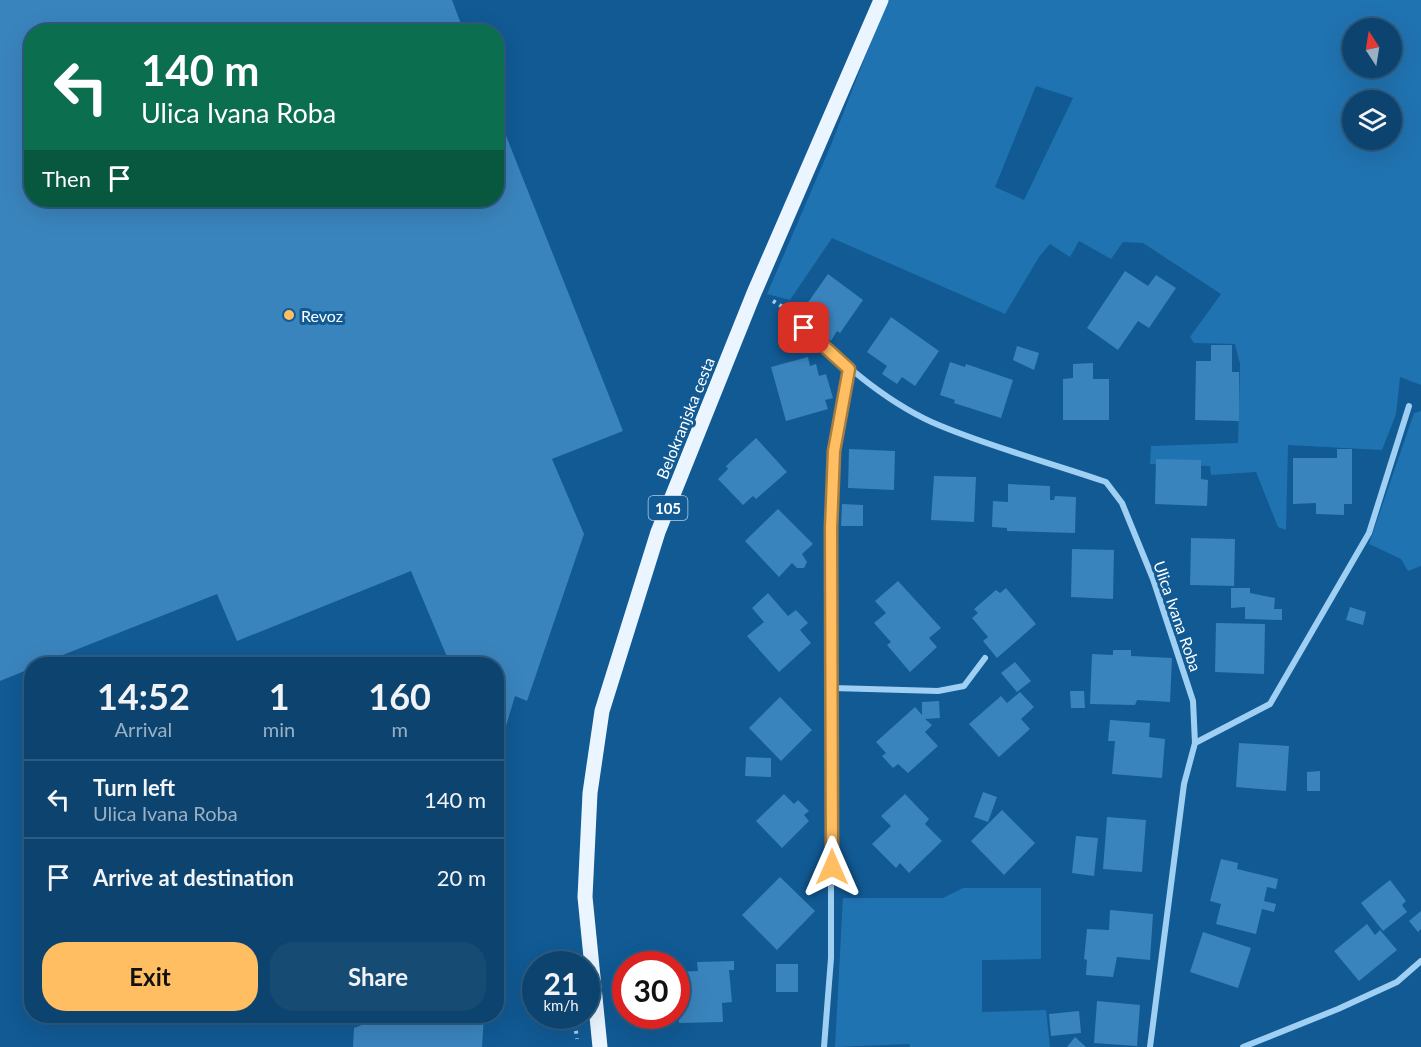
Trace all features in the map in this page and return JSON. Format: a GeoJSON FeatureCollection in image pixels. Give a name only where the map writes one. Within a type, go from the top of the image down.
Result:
{"type":"FeatureCollection","features":[{"type":"Feature","properties":{"kind":"main road","name":"Belokranjska cesta"},"geometry":{"type":"LineString","coordinates":[[600,1047],[585,897],[590,793],[602,711],[658,532],[754,293],[881,0]]}},
{"type":"Feature","properties":{"kind":"street","name":"Ulica Ivana Roba"},"geometry":{"type":"LineString","coordinates":[[804,328],[849,369],[891,399],[940,426],[1106,482],[1122,503],[1153,579],[1193,701],[1195,742],[1184,784],[1150,1047]]}},
{"type":"Feature","properties":{"kind":"street"},"geometry":{"type":"LineString","coordinates":[[824,1047],[831,958],[833,688],[831,528],[834,451],[849,369]]}},
{"type":"Feature","properties":{"kind":"street"},"geometry":{"type":"LineString","coordinates":[[1195,742],[1270,704],[1369,533],[1409,406]]}},
{"type":"Feature","properties":{"kind":"street"},"geometry":{"type":"LineString","coordinates":[[833,688],[938,691],[964,686],[985,658]]}},
{"type":"Feature","properties":{"kind":"street"},"geometry":{"type":"LineString","coordinates":[[1243,1047],[1338,1009],[1397,982],[1421,961]]}},
{"type":"Feature","properties":{"kind":"path"},"geometry":{"type":"LineString","coordinates":[[773,301],[791,312],[804,328]]}},
{"type":"Feature","properties":{"kind":"path"},"geometry":{"type":"LineString","coordinates":[[576,1029],[579,1047]]}},
{"type":"Feature","properties":{"kind":"shaded area"},"geometry":{"type":"Polygon","coordinates":[[[887,0],[1421,0],[1421,385],[1400,377],[1396,414],[1382,450],[1288,445],[1286,530],[1278,527],[1256,472],[1211,475],[1210,466],[1150,464],[1151,446],[1238,443],[1240,364],[1235,344],[1194,343],[1190,337],[1221,294],[1143,243],[1123,242],[1111,259],[1079,241],[1070,257],[1050,244],[1039,257],[1005,314],[832,238],[790,300],[767,294],[831,145],[887,0]],[[1036,86],[995,187],[1024,200],[1073,98],[1036,86]]]}},
{"type":"Feature","properties":{"kind":"shaded area"},"geometry":{"type":"Polygon","coordinates":[[[1421,411],[1421,566],[1408,571],[1401,559],[1369,544],[1414,413],[1421,411]]]}},
{"type":"Feature","properties":{"kind":"shaded area"},"geometry":{"type":"Polygon","coordinates":[[[963,888],[1041,888],[1041,959],[982,960],[982,1012],[1046,1010],[1050,1047],[910,1047],[909,1044],[835,1047],[843,898],[943,898],[963,888]]]}},
{"type":"Feature","properties":{"kind":"building","name":"Revoz"},"geometry":{"type":"Polygon","coordinates":[[[0,0],[452,0],[461,24],[24,24],[24,207],[504,207],[504,131],[623,431],[552,459],[584,534],[527,701],[515,696],[504,733],[504,657],[447,657],[411,571],[237,641],[217,594],[58,657],[24,657],[24,671],[0,681],[0,0]]]}},
{"type":"Feature","properties":{"kind":"building"},"geometry":{"type":"Polygon","coordinates":[[[1125,271],[1148,286],[1156,275],[1176,288],[1149,328],[1138,321],[1118,350],[1087,328],[1125,271]]]}},
{"type":"Feature","properties":{"kind":"building"},"geometry":{"type":"Polygon","coordinates":[[[828,274],[863,300],[840,333],[837,331],[831,341],[805,323],[812,313],[804,308],[828,274]]]}},
{"type":"Feature","properties":{"kind":"building"},"geometry":{"type":"Polygon","coordinates":[[[891,317],[939,351],[915,386],[902,377],[897,384],[882,374],[887,366],[867,352],[891,317]]]}},
{"type":"Feature","properties":{"kind":"building"},"geometry":{"type":"Polygon","coordinates":[[[1211,345],[1232,345],[1232,372],[1239,372],[1239,421],[1195,420],[1196,361],[1211,361],[1211,345]]]}},
{"type":"Feature","properties":{"kind":"building"},"geometry":{"type":"Polygon","coordinates":[[[1017,346],[1039,353],[1034,370],[1013,360],[1017,346]]]}},
{"type":"Feature","properties":{"kind":"building"},"geometry":{"type":"Polygon","coordinates":[[[808,357],[810,366],[816,364],[819,376],[826,374],[833,398],[825,400],[828,409],[786,421],[771,367],[808,357]]]}},
{"type":"Feature","properties":{"kind":"building"},"geometry":{"type":"Polygon","coordinates":[[[950,362],[965,367],[966,364],[1013,380],[1001,418],[954,403],[955,400],[940,395],[950,362]]]}},
{"type":"Feature","properties":{"kind":"building"},"geometry":{"type":"Polygon","coordinates":[[[1093,363],[1093,379],[1109,379],[1109,420],[1063,420],[1063,379],[1073,378],[1073,364],[1093,363]]]}},
{"type":"Feature","properties":{"kind":"building"},"geometry":{"type":"Polygon","coordinates":[[[756,438],[787,472],[756,499],[753,496],[743,505],[718,479],[728,469],[726,466],[756,438]]]}},
{"type":"Feature","properties":{"kind":"building"},"geometry":{"type":"Polygon","coordinates":[[[849,449],[895,451],[894,490],[848,488],[849,449]]]}},
{"type":"Feature","properties":{"kind":"building"},"geometry":{"type":"Polygon","coordinates":[[[1337,449],[1352,449],[1352,504],[1344,504],[1344,515],[1316,514],[1316,503],[1293,504],[1293,458],[1337,458],[1337,449]]]}},
{"type":"Feature","properties":{"kind":"building"},"geometry":{"type":"Polygon","coordinates":[[[1156,459],[1201,460],[1201,479],[1208,480],[1207,506],[1155,504],[1156,459]]]}},
{"type":"Feature","properties":{"kind":"building"},"geometry":{"type":"Polygon","coordinates":[[[934,476],[976,477],[974,522],[931,520],[934,476]]]}},
{"type":"Feature","properties":{"kind":"building"},"geometry":{"type":"Polygon","coordinates":[[[1008,484],[1050,486],[1050,500],[1054,500],[1055,496],[1076,497],[1075,533],[1007,531],[1007,528],[992,527],[993,501],[1008,502],[1008,484]]]}},
{"type":"Feature","properties":{"kind":"building"},"geometry":{"type":"Polygon","coordinates":[[[842,504],[863,505],[863,526],[841,526],[842,504]]]}},
{"type":"Feature","properties":{"kind":"building"},"geometry":{"type":"Polygon","coordinates":[[[778,509],[813,544],[802,554],[807,562],[804,568],[797,568],[792,563],[779,577],[745,541],[778,509]]]}},
{"type":"Feature","properties":{"kind":"building"},"geometry":{"type":"Polygon","coordinates":[[[1191,538],[1235,539],[1234,586],[1190,585],[1191,538]]]}},
{"type":"Feature","properties":{"kind":"building"},"geometry":{"type":"Polygon","coordinates":[[[1072,549],[1114,550],[1113,599],[1071,597],[1072,549]]]}},
{"type":"Feature","properties":{"kind":"building"},"geometry":{"type":"Polygon","coordinates":[[[898,581],[941,628],[929,638],[937,647],[910,672],[887,645],[891,642],[874,623],[886,613],[875,601],[898,581]]]}},
{"type":"Feature","properties":{"kind":"building"},"geometry":{"type":"Polygon","coordinates":[[[1006,588],[1036,624],[997,658],[983,641],[988,637],[972,618],[978,613],[974,609],[996,590],[1000,593],[1006,588]]]}},
{"type":"Feature","properties":{"kind":"building"},"geometry":{"type":"Polygon","coordinates":[[[1231,588],[1250,588],[1250,593],[1275,598],[1274,609],[1282,609],[1282,620],[1245,619],[1245,607],[1231,608],[1231,588]]]}},
{"type":"Feature","properties":{"kind":"building"},"geometry":{"type":"Polygon","coordinates":[[[768,593],[788,616],[796,610],[808,623],[800,630],[811,643],[779,672],[747,636],[764,622],[752,608],[768,593]]]}},
{"type":"Feature","properties":{"kind":"building"},"geometry":{"type":"Polygon","coordinates":[[[1350,607],[1366,612],[1363,625],[1346,620],[1350,607]]]}},
{"type":"Feature","properties":{"kind":"building"},"geometry":{"type":"Polygon","coordinates":[[[1216,623],[1265,624],[1264,674],[1215,672],[1216,623]]]}},
{"type":"Feature","properties":{"kind":"building"},"geometry":{"type":"Polygon","coordinates":[[[1113,650],[1131,650],[1131,656],[1172,658],[1170,702],[1137,700],[1135,705],[1090,704],[1092,654],[1113,655],[1113,650]]]}},
{"type":"Feature","properties":{"kind":"building"},"geometry":{"type":"Polygon","coordinates":[[[1015,662],[1031,681],[1017,692],[1001,673],[1015,662]]]}},
{"type":"Feature","properties":{"kind":"building"},"geometry":{"type":"Polygon","coordinates":[[[1070,691],[1084,691],[1085,708],[1071,708],[1070,691]]]}},
{"type":"Feature","properties":{"kind":"building"},"geometry":{"type":"Polygon","coordinates":[[[1020,692],[1034,707],[1021,719],[1030,729],[999,757],[969,724],[1001,696],[1007,703],[1020,692]]]}},
{"type":"Feature","properties":{"kind":"building"},"geometry":{"type":"Polygon","coordinates":[[[780,697],[812,730],[781,761],[749,728],[780,697]]]}},
{"type":"Feature","properties":{"kind":"building"},"geometry":{"type":"Polygon","coordinates":[[[939,701],[940,718],[925,719],[932,725],[925,732],[938,746],[908,773],[898,764],[893,768],[882,756],[886,753],[876,742],[915,707],[922,715],[922,702],[939,701]]]}},
{"type":"Feature","properties":{"kind":"building"},"geometry":{"type":"Polygon","coordinates":[[[1110,720],[1150,723],[1149,737],[1165,739],[1162,778],[1112,774],[1115,741],[1108,741],[1110,720]]]}},
{"type":"Feature","properties":{"kind":"building"},"geometry":{"type":"Polygon","coordinates":[[[1239,743],[1289,746],[1286,791],[1236,787],[1239,743]]]}},
{"type":"Feature","properties":{"kind":"building"},"geometry":{"type":"Polygon","coordinates":[[[746,757],[771,758],[771,777],[745,776],[746,757]]]}},
{"type":"Feature","properties":{"kind":"building"},"geometry":{"type":"Polygon","coordinates":[[[1320,771],[1320,791],[1307,791],[1307,772],[1320,771]]]}},
{"type":"Feature","properties":{"kind":"building"},"geometry":{"type":"Polygon","coordinates":[[[983,792],[997,797],[988,822],[974,817],[983,792]]]}},
{"type":"Feature","properties":{"kind":"building"},"geometry":{"type":"Polygon","coordinates":[[[784,794],[794,804],[798,800],[809,811],[804,815],[809,821],[782,848],[756,821],[784,794]]]}},
{"type":"Feature","properties":{"kind":"building"},"geometry":{"type":"Polygon","coordinates":[[[905,794],[929,819],[925,824],[942,841],[909,873],[900,863],[896,868],[872,844],[891,826],[881,816],[905,794]]]}},
{"type":"Feature","properties":{"kind":"building"},"geometry":{"type":"Polygon","coordinates":[[[1002,810],[1035,843],[1004,875],[971,841],[1002,810]]]}},
{"type":"Feature","properties":{"kind":"building"},"geometry":{"type":"Polygon","coordinates":[[[1107,817],[1146,820],[1142,872],[1103,869],[1107,817]]]}},
{"type":"Feature","properties":{"kind":"building"},"geometry":{"type":"Polygon","coordinates":[[[1076,836],[1098,838],[1094,876],[1072,873],[1076,836]]]}},
{"type":"Feature","properties":{"kind":"building"},"geometry":{"type":"Polygon","coordinates":[[[1221,859],[1238,863],[1237,869],[1278,879],[1276,889],[1267,887],[1264,901],[1276,904],[1274,912],[1262,909],[1256,934],[1216,924],[1221,904],[1210,901],[1221,859]]]}},
{"type":"Feature","properties":{"kind":"building"},"geometry":{"type":"Polygon","coordinates":[[[780,877],[815,911],[777,950],[742,915],[780,877]]]}},
{"type":"Feature","properties":{"kind":"building"},"geometry":{"type":"Polygon","coordinates":[[[1390,880],[1406,901],[1402,905],[1407,912],[1383,931],[1361,903],[1390,880]]]}},
{"type":"Feature","properties":{"kind":"building"},"geometry":{"type":"Polygon","coordinates":[[[1110,910],[1153,914],[1150,960],[1117,957],[1113,977],[1086,975],[1087,960],[1084,959],[1087,929],[1109,930],[1110,910]]]}},
{"type":"Feature","properties":{"kind":"building"},"geometry":{"type":"Polygon","coordinates":[[[1421,911],[1421,929],[1418,932],[1409,921],[1421,911]]]}},
{"type":"Feature","properties":{"kind":"building"},"geometry":{"type":"Polygon","coordinates":[[[1367,924],[1375,935],[1380,930],[1397,950],[1359,981],[1334,951],[1367,924]]]}},
{"type":"Feature","properties":{"kind":"building"},"geometry":{"type":"Polygon","coordinates":[[[1203,932],[1251,948],[1238,988],[1190,972],[1203,932]]]}},
{"type":"Feature","properties":{"kind":"building"},"geometry":{"type":"Polygon","coordinates":[[[734,961],[734,970],[729,970],[732,1002],[722,1003],[723,1022],[690,1023],[690,971],[698,971],[697,962],[734,961]]]}},
{"type":"Feature","properties":{"kind":"building"},"geometry":{"type":"Polygon","coordinates":[[[776,964],[798,964],[798,992],[776,992],[776,964]]]}},
{"type":"Feature","properties":{"kind":"building"},"geometry":{"type":"Polygon","coordinates":[[[1097,1001],[1140,1005],[1137,1046],[1094,1043],[1097,1001]]]}},
{"type":"Feature","properties":{"kind":"building"},"geometry":{"type":"Polygon","coordinates":[[[1079,1011],[1081,1033],[1051,1036],[1049,1014],[1079,1011]]]}},
{"type":"Feature","properties":{"kind":"building"},"geometry":{"type":"Polygon","coordinates":[[[367,1023],[484,1023],[482,1047],[353,1047],[354,1028],[367,1023]]]}},
{"type":"Feature","properties":{"kind":"building"},"geometry":{"type":"Polygon","coordinates":[[[1075,1037],[1086,1047],[1067,1047],[1075,1037]]]}},
{"type":"Feature","properties":{"kind":"place","name":"Revoz"},"geometry":{"type":"Point","coordinates":[289,315]}},
{"type":"Feature","properties":{"kind":"route"},"geometry":{"type":"LineString","coordinates":[[804,328],[849,369],[834,451],[831,528],[832,867]]}}]}
